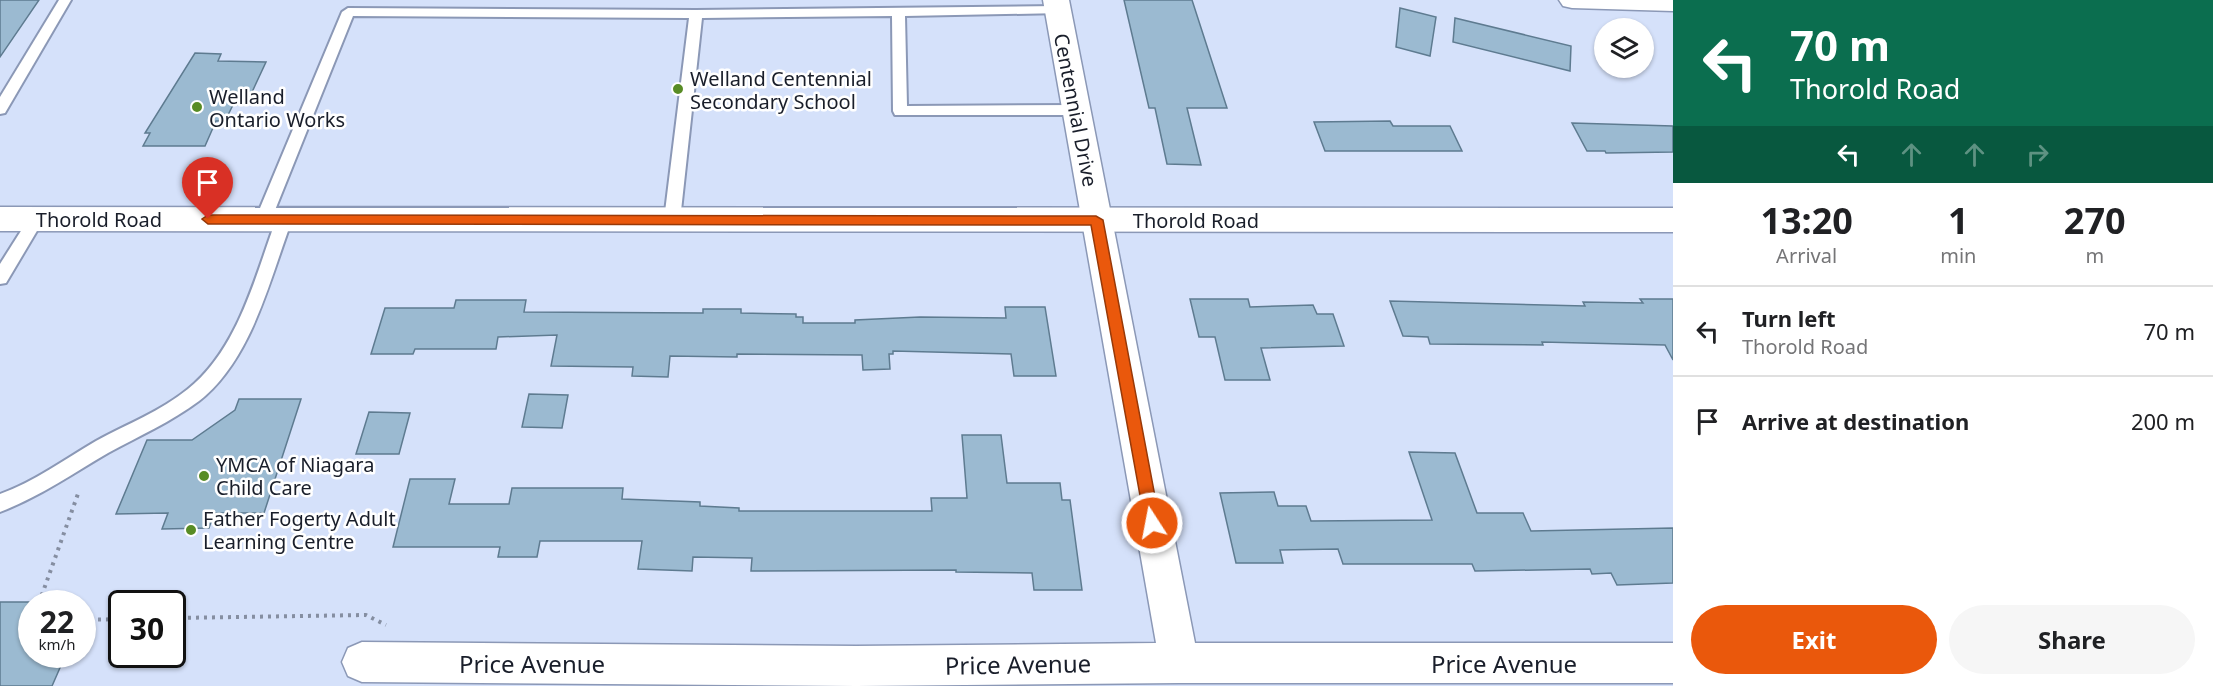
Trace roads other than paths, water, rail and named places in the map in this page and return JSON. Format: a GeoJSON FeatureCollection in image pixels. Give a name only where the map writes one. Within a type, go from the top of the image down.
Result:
{"type":"FeatureCollection","features":[{"type":"Feature","properties":{"kind":"street"},"geometry":{"type":"LineString","coordinates":[[1572,0],[1673,2]]}},
{"type":"Feature","properties":{"kind":"street","name":"Centennial Drive"},"geometry":{"type":"LineString","coordinates":[[1057,5],[1179,663]]}},
{"type":"Feature","properties":{"kind":"street","name":"Thorold Road"},"geometry":{"type":"LineString","coordinates":[[0,219],[1673,220]]}},
{"type":"Feature","properties":{"kind":"street","name":"Price Avenue"},"geometry":{"type":"LineString","coordinates":[[362,662],[856,676],[1179,663],[1426,675],[1673,663]]}},
{"type":"Feature","properties":{"kind":"lane"},"geometry":{"type":"LineString","coordinates":[[0,109],[65,0]]}},
{"type":"Feature","properties":{"kind":"lane"},"geometry":{"type":"LineString","coordinates":[[0,503],[60,472],[182,402],[205,385],[220,369],[242,327],[305,113],[348,12],[696,14],[718,7],[898,13],[1057,5]]}},
{"type":"Feature","properties":{"kind":"lane"},"geometry":{"type":"LineString","coordinates":[[898,13],[900,111],[1077,110]]}},
{"type":"Feature","properties":{"kind":"lane"},"geometry":{"type":"LineString","coordinates":[[672,220],[696,14]]}},
{"type":"Feature","properties":{"kind":"lane"},"geometry":{"type":"LineString","coordinates":[[0,279],[36,219]]}},
{"type":"Feature","properties":{"kind":"place","name":"Welland Centennial Secondary School"},"geometry":{"type":"Point","coordinates":[678,89]}},
{"type":"Feature","properties":{"kind":"place","name":"Welland Ontario Works"},"geometry":{"type":"Point","coordinates":[197,107]}},
{"type":"Feature","properties":{"kind":"place","name":"YMCA of Niagara Child Care"},"geometry":{"type":"Point","coordinates":[204,476]}},
{"type":"Feature","properties":{"kind":"place","name":"Father Fogerty Adult Learning Centre"},"geometry":{"type":"Point","coordinates":[191,530]}}]}
